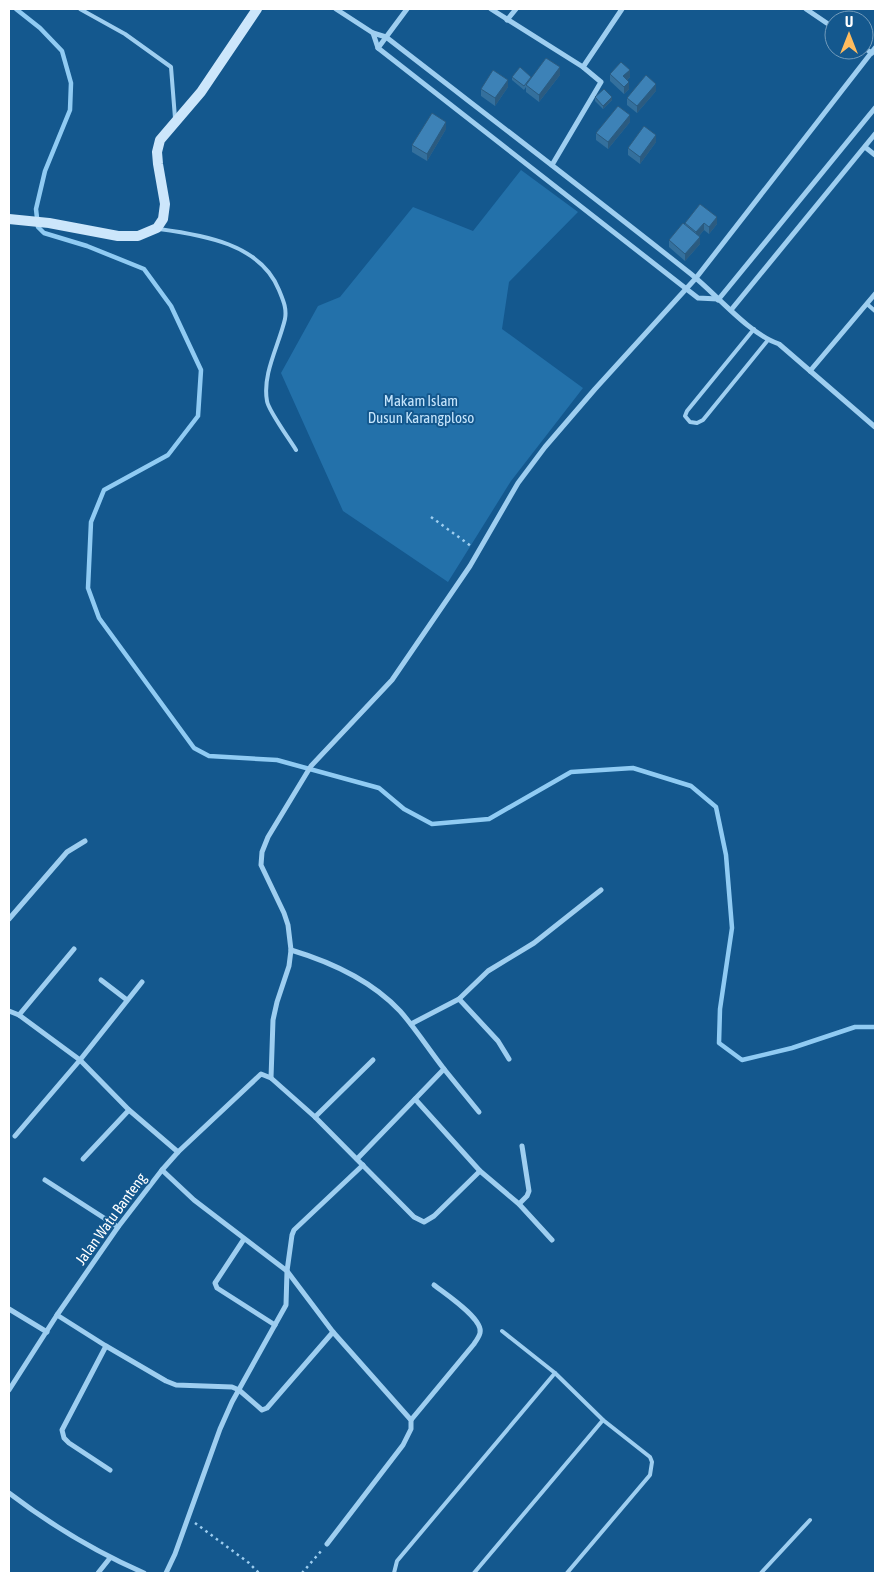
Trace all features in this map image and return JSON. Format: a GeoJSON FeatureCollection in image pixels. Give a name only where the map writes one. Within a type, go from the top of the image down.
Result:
{"type":"FeatureCollection","features":[{"type":"Feature","properties":{"kind":"street"},"geometry":{"type":"LineString","coordinates":[[9,219],[118,236],[138,236],[157,228],[163,219],[164,204],[157,152],[160,140],[201,92],[257,9]]}},
{"type":"Feature","properties":{"kind":"street"},"geometry":{"type":"LineString","coordinates":[[336,9],[373,33],[386,37],[552,165],[696,278],[718,300],[754,329],[768,340],[779,344],[875,428]]}},
{"type":"Feature","properties":{"kind":"street"},"geometry":{"type":"LineString","coordinates":[[378,48],[407,9]]}},
{"type":"Feature","properties":{"kind":"street"},"geometry":{"type":"LineString","coordinates":[[491,9],[583,66],[600,80],[601,84],[552,165]]}},
{"type":"Feature","properties":{"kind":"street"},"geometry":{"type":"LineString","coordinates":[[507,20],[516,9]]}},
{"type":"Feature","properties":{"kind":"street"},"geometry":{"type":"LineString","coordinates":[[583,66],[622,9]]}},
{"type":"Feature","properties":{"kind":"street"},"geometry":{"type":"LineString","coordinates":[[806,9],[824,21]]}},
{"type":"Feature","properties":{"kind":"street"},"geometry":{"type":"LineString","coordinates":[[373,33],[378,48],[698,298],[718,300]]}},
{"type":"Feature","properties":{"kind":"street"},"geometry":{"type":"LineString","coordinates":[[480,1171],[434,1216],[424,1222],[414,1216],[315,1117],[271,1078],[273,1020],[289,966],[291,950],[288,925],[284,912],[263,871],[262,852],[268,836],[311,766],[392,680],[479,551],[518,483],[545,447],[595,388],[696,278],[866,60]]}},
{"type":"Feature","properties":{"kind":"street"},"geometry":{"type":"LineString","coordinates":[[718,300],[875,108]]}},
{"type":"Feature","properties":{"kind":"street"},"geometry":{"type":"LineString","coordinates":[[731,310],[875,134]]}},
{"type":"Feature","properties":{"kind":"street"},"geometry":{"type":"LineString","coordinates":[[865,147],[875,156]]}},
{"type":"Feature","properties":{"kind":"street"},"geometry":{"type":"LineString","coordinates":[[810,371],[875,294]]}},
{"type":"Feature","properties":{"kind":"street"},"geometry":{"type":"LineString","coordinates":[[9,919],[66,852],[85,841]]}},
{"type":"Feature","properties":{"kind":"street"},"geometry":{"type":"LineString","coordinates":[[410,1024],[459,999],[488,971],[534,943],[601,890]]}},
{"type":"Feature","properties":{"kind":"street"},"geometry":{"type":"LineString","coordinates":[[19,1015],[74,949]]}},
{"type":"Feature","properties":{"kind":"street"},"geometry":{"type":"LineString","coordinates":[[291,950],[319,958],[353,974],[388,999],[480,1112]]}},
{"type":"Feature","properties":{"kind":"street"},"geometry":{"type":"LineString","coordinates":[[102,980],[127,1000]]}},
{"type":"Feature","properties":{"kind":"street"},"geometry":{"type":"LineString","coordinates":[[15,1136],[80,1060],[142,982]]}},
{"type":"Feature","properties":{"kind":"street"},"geometry":{"type":"LineString","coordinates":[[459,999],[498,1041],[509,1059]]}},
{"type":"Feature","properties":{"kind":"street"},"geometry":{"type":"LineString","coordinates":[[9,1011],[19,1015],[80,1060],[129,1110],[178,1152]]}},
{"type":"Feature","properties":{"kind":"street"},"geometry":{"type":"LineString","coordinates":[[315,1117],[372,1060]]}},
{"type":"Feature","properties":{"kind":"street"},"geometry":{"type":"LineString","coordinates":[[357,1159],[444,1069]]}},
{"type":"Feature","properties":{"kind":"street","name":"Jalan Watu Banteng"},"geometry":{"type":"LineString","coordinates":[[9,1390],[57,1315],[118,1228],[162,1170],[178,1152],[261,1074],[271,1078]]}},
{"type":"Feature","properties":{"kind":"street"},"geometry":{"type":"LineString","coordinates":[[415,1099],[480,1171],[519,1204],[552,1240]]}},
{"type":"Feature","properties":{"kind":"street"},"geometry":{"type":"LineString","coordinates":[[83,1160],[129,1110]]}},
{"type":"Feature","properties":{"kind":"street"},"geometry":{"type":"LineString","coordinates":[[519,1204],[529,1191],[522,1146]]}},
{"type":"Feature","properties":{"kind":"street"},"geometry":{"type":"LineString","coordinates":[[166,1573],[236,1389],[272,1324],[286,1305],[286,1270],[294,1230],[363,1165]]}},
{"type":"Feature","properties":{"kind":"street"},"geometry":{"type":"LineString","coordinates":[[162,1170],[194,1200],[286,1270],[333,1332],[411,1420]]}},
{"type":"Feature","properties":{"kind":"street"},"geometry":{"type":"LineString","coordinates":[[45,1180],[118,1228]]}},
{"type":"Feature","properties":{"kind":"street"},"geometry":{"type":"LineString","coordinates":[[244,1239],[215,1283],[217,1288],[225,1295],[272,1324]]}},
{"type":"Feature","properties":{"kind":"street"},"geometry":{"type":"LineString","coordinates":[[327,1544],[403,1445],[410,1429],[411,1420],[474,1344],[480,1332],[479,1324],[473,1316],[434,1284]]}},
{"type":"Feature","properties":{"kind":"street"},"geometry":{"type":"LineString","coordinates":[[9,1309],[47,1332]]}},
{"type":"Feature","properties":{"kind":"street"},"geometry":{"type":"LineString","coordinates":[[57,1315],[106,1346],[176,1385],[236,1389],[262,1410],[267,1408],[333,1332]]}},
{"type":"Feature","properties":{"kind":"street"},"geometry":{"type":"LineString","coordinates":[[106,1346],[62,1430],[64,1438],[69,1443],[110,1470]]}},
{"type":"Feature","properties":{"kind":"street"},"geometry":{"type":"LineString","coordinates":[[9,1494],[43,1519],[110,1558],[144,1573]]}},
{"type":"Feature","properties":{"kind":"street"},"geometry":{"type":"LineString","coordinates":[[98,1573],[110,1558]]}},
{"type":"Feature","properties":{"kind":"lane"},"geometry":{"type":"LineString","coordinates":[[80,9],[125,34],[171,68],[176,120]]}},
{"type":"Feature","properties":{"kind":"lane"},"geometry":{"type":"LineString","coordinates":[[157,228],[210,238],[249,253],[275,279],[285,305],[285,318],[266,384],[266,402],[296,450]]}},
{"type":"Feature","properties":{"kind":"lane"},"geometry":{"type":"LineString","coordinates":[[867,304],[875,311]]}},
{"type":"Feature","properties":{"kind":"lane"},"geometry":{"type":"LineString","coordinates":[[754,329],[687,411],[685,416],[690,422],[697,423],[703,420],[768,340]]}},
{"type":"Feature","properties":{"kind":"lane"},"geometry":{"type":"LineString","coordinates":[[502,1331],[554,1373],[603,1420],[650,1457],[652,1462],[650,1475],[567,1573]]}},
{"type":"Feature","properties":{"kind":"lane"},"geometry":{"type":"LineString","coordinates":[[394,1573],[397,1561],[554,1373]]}},
{"type":"Feature","properties":{"kind":"lane"},"geometry":{"type":"LineString","coordinates":[[474,1573],[603,1420]]}},
{"type":"Feature","properties":{"kind":"lane"},"geometry":{"type":"LineString","coordinates":[[761,1573],[810,1520]]}},
{"type":"Feature","properties":{"kind":"path"},"geometry":{"type":"LineString","coordinates":[[431,517],[479,551]]}},
{"type":"Feature","properties":{"kind":"path"},"geometry":{"type":"LineString","coordinates":[[188,1517],[249,1563],[259,1573]]}},
{"type":"Feature","properties":{"kind":"path"},"geometry":{"type":"LineString","coordinates":[[302,1573],[327,1544]]}},
{"type":"Feature","properties":{"kind":"green space","name":"Makam Islam Dusun Karangploso"},"geometry":{"type":"Polygon","coordinates":[[[521,170],[578,212],[509,282],[502,329],[583,388],[511,481],[448,582],[343,511],[281,373],[318,306],[340,297],[413,207],[473,231],[521,170]]]}},
{"type":"Feature","properties":{"kind":"building"},"geometry":{"type":"Polygon","coordinates":[[[546,58],[560,67],[539,95],[526,85],[546,58]]]}},
{"type":"Feature","properties":{"kind":"building"},"geometry":{"type":"Polygon","coordinates":[[[621,62],[630,70],[623,76],[629,82],[624,87],[610,74],[621,62]]]}},
{"type":"Feature","properties":{"kind":"building"},"geometry":{"type":"Polygon","coordinates":[[[520,67],[531,77],[524,86],[512,77],[520,67]]]}},
{"type":"Feature","properties":{"kind":"building"},"geometry":{"type":"Polygon","coordinates":[[[493,70],[508,80],[495,98],[481,89],[493,70]]]}},
{"type":"Feature","properties":{"kind":"building"},"geometry":{"type":"Polygon","coordinates":[[[646,75],[656,84],[637,106],[627,98],[646,75]]]}},
{"type":"Feature","properties":{"kind":"building"},"geometry":{"type":"Polygon","coordinates":[[[604,89],[612,97],[603,106],[595,97],[604,89]]]}},
{"type":"Feature","properties":{"kind":"building"},"geometry":{"type":"Polygon","coordinates":[[[618,106],[630,115],[608,142],[596,133],[618,106]]]}},
{"type":"Feature","properties":{"kind":"building"},"geometry":{"type":"Polygon","coordinates":[[[432,113],[446,122],[427,154],[412,145],[432,113]]]}},
{"type":"Feature","properties":{"kind":"building"},"geometry":{"type":"Polygon","coordinates":[[[644,126],[656,135],[640,157],[628,148],[644,126]]]}},
{"type":"Feature","properties":{"kind":"building"},"geometry":{"type":"Polygon","coordinates":[[[700,204],[717,217],[709,227],[704,223],[696,232],[685,223],[700,204]]]}},
{"type":"Feature","properties":{"kind":"building"},"geometry":{"type":"Polygon","coordinates":[[[683,223],[700,237],[685,254],[669,240],[683,223]]]}},
{"type":"Feature","properties":{"kind":"waterway"},"geometry":{"type":"LineString","coordinates":[[16,9],[40,28],[62,51],[71,83],[70,110],[45,171],[36,209],[38,227],[44,233],[87,246],[144,269],[171,306],[201,370],[198,416],[168,455],[104,490],[91,522],[88,588],[99,618],[194,748],[209,756],[277,760],[379,788],[404,809],[432,824],[489,819],[571,772],[633,768],[691,786],[716,807],[726,855],[732,928],[720,1009],[719,1043],[742,1060],[792,1048],[855,1027],[875,1027]]}}]}
